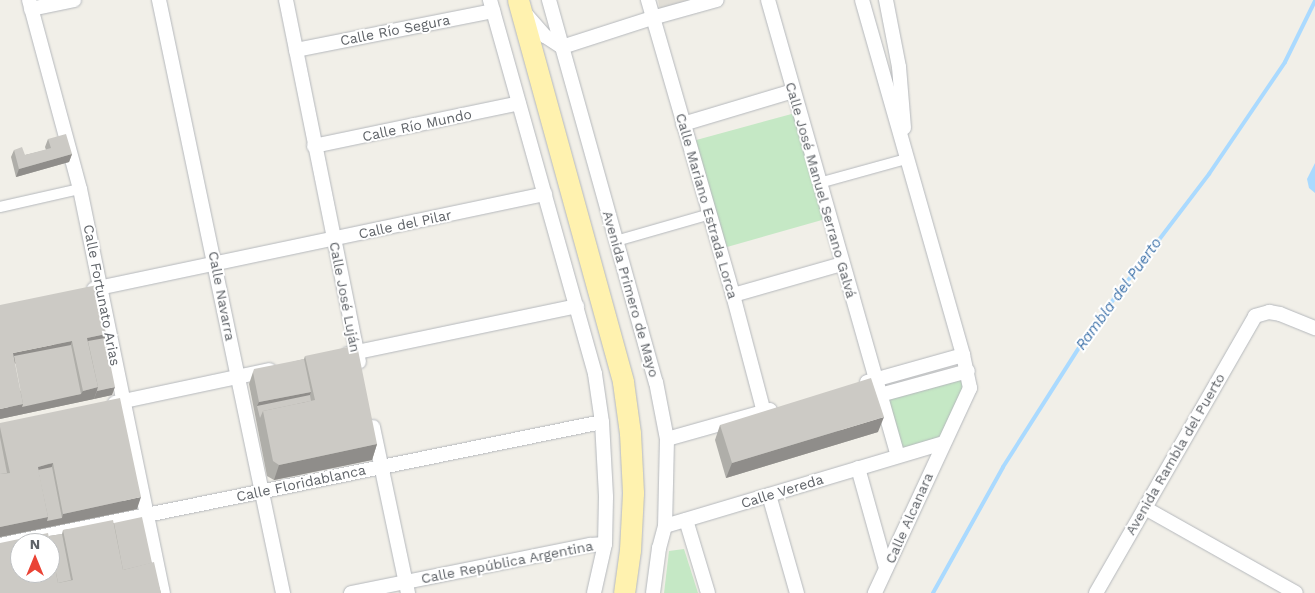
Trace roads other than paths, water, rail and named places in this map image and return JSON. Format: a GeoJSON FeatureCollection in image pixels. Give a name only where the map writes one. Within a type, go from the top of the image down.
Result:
{"type":"FeatureCollection","features":[{"type":"Feature","properties":{"kind":"main road","name":"Avenida Primero de Mayo"},"geometry":{"type":"LineString","coordinates":[[519,4],[604,307],[626,399],[633,492],[630,550],[624,593]]}},
{"type":"Feature","properties":{"kind":"street"},"geometry":{"type":"LineString","coordinates":[[30,4],[74,0]]}},
{"type":"Feature","properties":{"kind":"street","name":"Calle Navarra"},"geometry":{"type":"LineString","coordinates":[[159,0],[216,264],[283,593]]}},
{"type":"Feature","properties":{"kind":"street","name":"Calle José Luján"},"geometry":{"type":"LineString","coordinates":[[286,0],[362,380]]}},
{"type":"Feature","properties":{"kind":"street","name":"Avenida Primero de Mayo"},"geometry":{"type":"LineString","coordinates":[[548,0],[656,382],[667,439],[666,526],[659,548],[653,593]]}},
{"type":"Feature","properties":{"kind":"street","name":"Calle Mariano Estrada Lorca"},"geometry":{"type":"LineString","coordinates":[[648,0],[733,295],[764,412]]}},
{"type":"Feature","properties":{"kind":"street"},"geometry":{"type":"LineString","coordinates":[[519,4],[545,36],[562,47],[652,18],[718,0]]}},
{"type":"Feature","properties":{"kind":"street","name":"Calle José Manuel Serrano Galvá"},"geometry":{"type":"LineString","coordinates":[[768,0],[898,456]]}},
{"type":"Feature","properties":{"kind":"street"},"geometry":{"type":"LineString","coordinates":[[862,0],[968,371],[880,395]]}},
{"type":"Feature","properties":{"kind":"street"},"geometry":{"type":"LineString","coordinates":[[886,0],[899,66],[906,159]]}},
{"type":"Feature","properties":{"kind":"street","name":"Calle Fortunato Arias"},"geometry":{"type":"LineString","coordinates":[[30,4],[80,189],[163,593]]}},
{"type":"Feature","properties":{"kind":"street"},"geometry":{"type":"LineString","coordinates":[[492,5],[577,306],[594,374],[602,422],[606,497],[604,544],[594,593]]}},
{"type":"Feature","properties":{"kind":"street","name":"Calle Río Segura"},"geometry":{"type":"LineString","coordinates":[[296,50],[492,5]]}},
{"type":"Feature","properties":{"kind":"street"},"geometry":{"type":"LineString","coordinates":[[683,124],[793,91]]}},
{"type":"Feature","properties":{"kind":"street","name":"Calle Río Mundo"},"geometry":{"type":"LineString","coordinates":[[314,146],[519,103]]}},
{"type":"Feature","properties":{"kind":"street"},"geometry":{"type":"LineString","coordinates":[[819,183],[906,159]]}},
{"type":"Feature","properties":{"kind":"street"},"geometry":{"type":"LineString","coordinates":[[0,207],[80,189]]}},
{"type":"Feature","properties":{"kind":"street","name":"Calle del Pilar"},"geometry":{"type":"LineString","coordinates":[[82,292],[545,194]]}},
{"type":"Feature","properties":{"kind":"street"},"geometry":{"type":"LineString","coordinates":[[616,241],[710,214]]}},
{"type":"Feature","properties":{"kind":"street"},"geometry":{"type":"LineString","coordinates":[[733,295],[842,264]]}},
{"type":"Feature","properties":{"kind":"street"},"geometry":{"type":"LineString","coordinates":[[338,356],[577,306]]}},
{"type":"Feature","properties":{"kind":"street","name":"Avenida Rambla del Puerto"},"geometry":{"type":"LineString","coordinates":[[1096,593],[1255,316],[1269,312],[1280,314],[1315,328]]}},
{"type":"Feature","properties":{"kind":"street"},"geometry":{"type":"LineString","coordinates":[[853,386],[963,355]]}},
{"type":"Feature","properties":{"kind":"street"},"geometry":{"type":"LineString","coordinates":[[104,405],[284,368]]}},
{"type":"Feature","properties":{"kind":"street","name":"Calle Alcanara"},"geometry":{"type":"LineString","coordinates":[[875,593],[970,388],[968,371]]}},
{"type":"Feature","properties":{"kind":"street"},"geometry":{"type":"LineString","coordinates":[[667,439],[782,407]]}},
{"type":"Feature","properties":{"kind":"street"},"geometry":{"type":"LineString","coordinates":[[371,418],[407,588]]}},
{"type":"Feature","properties":{"kind":"street","name":"Calle Floridablanca"},"geometry":{"type":"LineString","coordinates":[[0,545],[602,422]]}},
{"type":"Feature","properties":{"kind":"street","name":"Calle Vereda"},"geometry":{"type":"LineString","coordinates":[[666,526],[943,443]]}},
{"type":"Feature","properties":{"kind":"street"},"geometry":{"type":"LineString","coordinates":[[858,468],[886,568]]}},
{"type":"Feature","properties":{"kind":"street"},"geometry":{"type":"LineString","coordinates":[[769,495],[797,593]]}},
{"type":"Feature","properties":{"kind":"street"},"geometry":{"type":"LineString","coordinates":[[1146,508],[1296,593]]}},
{"type":"Feature","properties":{"kind":"street"},"geometry":{"type":"LineString","coordinates":[[686,520],[708,593]]}},
{"type":"Feature","properties":{"kind":"street","name":"Calle República Argentina"},"geometry":{"type":"LineString","coordinates":[[351,593],[407,588],[590,544],[604,544]]}},
{"type":"Feature","properties":{"kind":"water"},"geometry":{"type":"Polygon","coordinates":[[[1315,163],[1315,193],[1309,188],[1307,179],[1315,163]]]}},
{"type":"Feature","properties":{"kind":"waterway","name":"Rambla del Puerto"},"geometry":{"type":"LineString","coordinates":[[933,593],[1003,467],[1091,329],[1209,174],[1285,62],[1315,1]]}}]}
